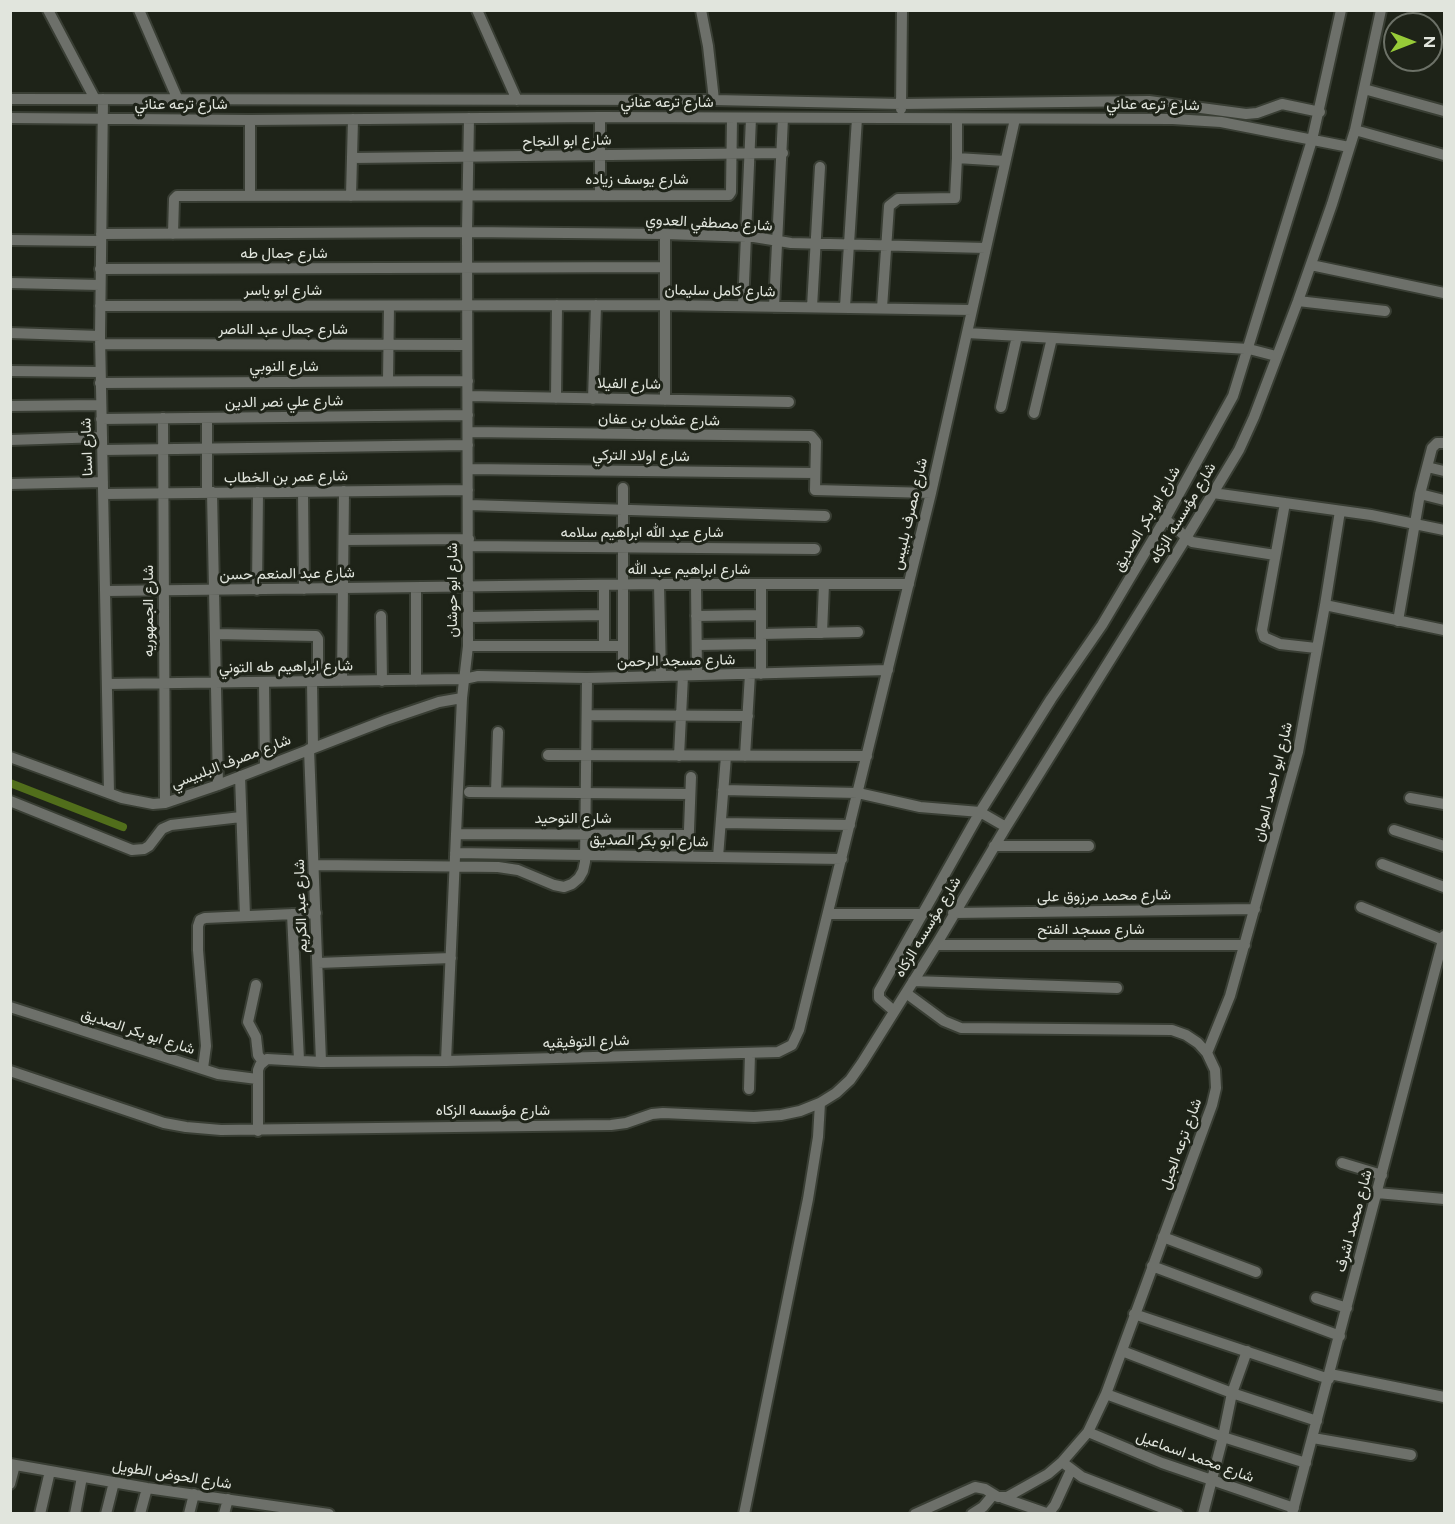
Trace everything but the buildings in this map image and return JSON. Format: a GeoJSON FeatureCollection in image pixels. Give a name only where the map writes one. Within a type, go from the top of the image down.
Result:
{"type":"FeatureCollection","features":[{"type":"Feature","properties":{"kind":"street"},"geometry":{"type":"LineString","coordinates":[[48,10],[99,99]]}},
{"type":"Feature","properties":{"kind":"street"},"geometry":{"type":"LineString","coordinates":[[139,10],[178,100]]}},
{"type":"Feature","properties":{"kind":"street"},"geometry":{"type":"LineString","coordinates":[[477,10],[517,100]]}},
{"type":"Feature","properties":{"kind":"street"},"geometry":{"type":"LineString","coordinates":[[701,10],[710,57],[714,100]]}},
{"type":"Feature","properties":{"kind":"street"},"geometry":{"type":"LineString","coordinates":[[901,117],[902,10]]}},
{"type":"Feature","properties":{"kind":"street","name":"شارع ابو بكر الصديق"},"geometry":{"type":"LineString","coordinates":[[896,1008],[879,998],[879,991],[980,812],[1051,699],[1102,626],[1233,396],[1317,141],[1320,112],[1341,10]]}},
{"type":"Feature","properties":{"kind":"street","name":"شارع مؤسسه الزكاه"},"geometry":{"type":"LineString","coordinates":[[10,1071],[164,1123],[206,1129],[258,1131],[611,1125],[663,1113],[710,1116],[781,1115],[820,1103],[836,1093],[850,1080],[936,945],[953,913],[1186,538],[1244,439],[1311,265],[1345,147],[1355,130],[1381,10]]}},
{"type":"Feature","properties":{"kind":"street"},"geometry":{"type":"LineString","coordinates":[[1364,89],[1444,111]]}},
{"type":"Feature","properties":{"kind":"street","name":"شارع ترعه عناني"},"geometry":{"type":"LineString","coordinates":[[10,99],[714,100],[901,104],[1149,101],[1252,114],[1282,104],[1320,112]]}},
{"type":"Feature","properties":{"kind":"street","name":"شارع اسنا"},"geometry":{"type":"LineString","coordinates":[[99,99],[102,119],[100,378],[109,793]]}},
{"type":"Feature","properties":{"kind":"street"},"geometry":{"type":"LineString","coordinates":[[600,117],[600,195]]}},
{"type":"Feature","properties":{"kind":"street","name":"شارع ترعه عناني"},"geometry":{"type":"LineString","coordinates":[[10,118],[353,120],[901,117],[1197,120],[1244,126],[1345,147]]}},
{"type":"Feature","properties":{"kind":"street","name":"شارع ابو حوشان"},"geometry":{"type":"LineString","coordinates":[[446,1061],[462,698],[468,646],[467,195],[469,118]]}},
{"type":"Feature","properties":{"kind":"street","name":"شارع يوسف زياده"},"geometry":{"type":"LineString","coordinates":[[173,234],[174,200],[177,196],[729,195],[731,192],[732,118]]}},
{"type":"Feature","properties":{"kind":"street"},"geometry":{"type":"LineString","coordinates":[[743,306],[751,118]]}},
{"type":"Feature","properties":{"kind":"street"},"geometry":{"type":"LineString","coordinates":[[774,307],[783,118]]}},
{"type":"Feature","properties":{"kind":"street"},"geometry":{"type":"LineString","coordinates":[[845,307],[857,118]]}},
{"type":"Feature","properties":{"kind":"street"},"geometry":{"type":"LineString","coordinates":[[882,308],[887,209],[894,201],[955,198],[957,119]]}},
{"type":"Feature","properties":{"kind":"street","name":"شارع مصرف بلبيس"},"geometry":{"type":"LineString","coordinates":[[828,914],[931,493],[1015,119]]}},
{"type":"Feature","properties":{"kind":"street"},"geometry":{"type":"LineString","coordinates":[[250,120],[250,196]]}},
{"type":"Feature","properties":{"kind":"street"},"geometry":{"type":"LineString","coordinates":[[351,196],[353,120]]}},
{"type":"Feature","properties":{"kind":"street"},"geometry":{"type":"LineString","coordinates":[[1355,130],[1444,155]]}},
{"type":"Feature","properties":{"kind":"street","name":"شارع ابو النجاح"},"geometry":{"type":"LineString","coordinates":[[352,158],[783,153]]}},
{"type":"Feature","properties":{"kind":"street"},"geometry":{"type":"LineString","coordinates":[[957,158],[1005,161]]}},
{"type":"Feature","properties":{"kind":"street"},"geometry":{"type":"LineString","coordinates":[[812,307],[820,167]]}},
{"type":"Feature","properties":{"kind":"street","name":"شارع مصطفي العدوي"},"geometry":{"type":"LineString","coordinates":[[101,237],[173,234],[467,232],[665,234],[746,236],[816,244],[986,248]]}},
{"type":"Feature","properties":{"kind":"street"},"geometry":{"type":"LineString","coordinates":[[665,234],[665,400]]}},
{"type":"Feature","properties":{"kind":"street"},"geometry":{"type":"LineString","coordinates":[[10,240],[101,237]]}},
{"type":"Feature","properties":{"kind":"street"},"geometry":{"type":"LineString","coordinates":[[1311,265],[1444,293]]}},
{"type":"Feature","properties":{"kind":"street","name":"شارع جمال طه"},"geometry":{"type":"LineString","coordinates":[[100,269],[665,267]]}},
{"type":"Feature","properties":{"kind":"street"},"geometry":{"type":"LineString","coordinates":[[10,283],[100,285]]}},
{"type":"Feature","properties":{"kind":"street"},"geometry":{"type":"LineString","coordinates":[[1298,301],[1385,311]]}},
{"type":"Feature","properties":{"kind":"street"},"geometry":{"type":"LineString","coordinates":[[556,398],[557,305]]}},
{"type":"Feature","properties":{"kind":"street"},"geometry":{"type":"LineString","coordinates":[[593,399],[596,305]]}},
{"type":"Feature","properties":{"kind":"street","name":"شارع كامل سليمان"},"geometry":{"type":"LineString","coordinates":[[467,306],[665,305],[972,310]]}},
{"type":"Feature","properties":{"kind":"street","name":"شارع ابو ياسر"},"geometry":{"type":"LineString","coordinates":[[100,306],[467,306]]}},
{"type":"Feature","properties":{"kind":"street"},"geometry":{"type":"LineString","coordinates":[[388,306],[388,381]]}},
{"type":"Feature","properties":{"kind":"street","name":"شارع جمال عبد الناصر"},"geometry":{"type":"LineString","coordinates":[[10,333],[100,340],[467,345]]}},
{"type":"Feature","properties":{"kind":"street"},"geometry":{"type":"LineString","coordinates":[[967,333],[1249,349],[1276,356]]}},
{"type":"Feature","properties":{"kind":"street"},"geometry":{"type":"LineString","coordinates":[[1001,407],[1017,336]]}},
{"type":"Feature","properties":{"kind":"street"},"geometry":{"type":"LineString","coordinates":[[1034,413],[1052,338]]}},
{"type":"Feature","properties":{"kind":"street","name":"شارع النوبي"},"geometry":{"type":"LineString","coordinates":[[10,371],[100,378],[468,381]]}},
{"type":"Feature","properties":{"kind":"street","name":"شارع الفيلا"},"geometry":{"type":"LineString","coordinates":[[468,396],[789,402]]}},
{"type":"Feature","properties":{"kind":"street"},"geometry":{"type":"LineString","coordinates":[[10,406],[101,405]]}},
{"type":"Feature","properties":{"kind":"street","name":"شارع علي نصر الدين"},"geometry":{"type":"LineString","coordinates":[[101,419],[468,415]]}},
{"type":"Feature","properties":{"kind":"street","name":"شارع الجمهوريه"},"geometry":{"type":"LineString","coordinates":[[164,418],[165,803]]}},
{"type":"Feature","properties":{"kind":"street"},"geometry":{"type":"LineString","coordinates":[[207,418],[214,590],[218,785]]}},
{"type":"Feature","properties":{"kind":"street","name":"شارع عثمان بن عفان"},"geometry":{"type":"LineString","coordinates":[[468,432],[811,436],[816,442],[814,473]]}},
{"type":"Feature","properties":{"kind":"street"},"geometry":{"type":"LineString","coordinates":[[10,440],[102,437]]}},
{"type":"Feature","properties":{"kind":"street"},"geometry":{"type":"LineString","coordinates":[[1398,621],[1420,494],[1434,445],[1444,443]]}},
{"type":"Feature","properties":{"kind":"street"},"geometry":{"type":"LineString","coordinates":[[102,450],[468,445]]}},
{"type":"Feature","properties":{"kind":"street"},"geometry":{"type":"LineString","coordinates":[[1427,467],[1444,471]]}},
{"type":"Feature","properties":{"kind":"street","name":"شارع اولاد التركي"},"geometry":{"type":"LineString","coordinates":[[468,469],[814,473]]}},
{"type":"Feature","properties":{"kind":"street"},"geometry":{"type":"LineString","coordinates":[[814,473],[815,490],[931,493]]}},
{"type":"Feature","properties":{"kind":"street"},"geometry":{"type":"LineString","coordinates":[[10,484],[104,482]]}},
{"type":"Feature","properties":{"kind":"street"},"geometry":{"type":"LineString","coordinates":[[622,677],[623,488]]}},
{"type":"Feature","properties":{"kind":"street","name":"شارع عمر بن الخطاب"},"geometry":{"type":"LineString","coordinates":[[104,494],[468,490]]}},
{"type":"Feature","properties":{"kind":"street"},"geometry":{"type":"LineString","coordinates":[[342,681],[344,491]]}},
{"type":"Feature","properties":{"kind":"street"},"geometry":{"type":"LineString","coordinates":[[257,590],[258,492]]}},
{"type":"Feature","properties":{"kind":"street"},"geometry":{"type":"LineString","coordinates":[[303,492],[304,589]]}},
{"type":"Feature","properties":{"kind":"street"},"geometry":{"type":"LineString","coordinates":[[1213,493],[1340,511],[1444,530]]}},
{"type":"Feature","properties":{"kind":"street"},"geometry":{"type":"LineString","coordinates":[[1420,494],[1444,500]]}},
{"type":"Feature","properties":{"kind":"street"},"geometry":{"type":"LineString","coordinates":[[1285,503],[1262,625],[1263,634],[1270,641],[1280,644],[1316,648]]}},
{"type":"Feature","properties":{"kind":"street"},"geometry":{"type":"LineString","coordinates":[[468,505],[825,516]]}},
{"type":"Feature","properties":{"kind":"street","name":"شارع ابو احمد الموان"},"geometry":{"type":"LineString","coordinates":[[1207,1053],[1230,996],[1298,752],[1340,511]]}},
{"type":"Feature","properties":{"kind":"street"},"geometry":{"type":"LineString","coordinates":[[1165,519],[1191,542],[1275,555]]}},
{"type":"Feature","properties":{"kind":"street","name":"شارع عبد الله ابراهيم سلامه"},"geometry":{"type":"LineString","coordinates":[[344,540],[816,549]]}},
{"type":"Feature","properties":{"kind":"street"},"geometry":{"type":"LineString","coordinates":[[659,584],[661,676]]}},
{"type":"Feature","properties":{"kind":"street"},"geometry":{"type":"LineString","coordinates":[[696,584],[697,675]]}},
{"type":"Feature","properties":{"kind":"street"},"geometry":{"type":"LineString","coordinates":[[822,633],[824,584]]}},
{"type":"Feature","properties":{"kind":"street","name":"شارع ابراهيم عبد الله"},"geometry":{"type":"LineString","coordinates":[[469,587],[909,584]]}},
{"type":"Feature","properties":{"kind":"street"},"geometry":{"type":"LineString","coordinates":[[604,585],[604,646]]}},
{"type":"Feature","properties":{"kind":"street"},"geometry":{"type":"LineString","coordinates":[[745,756],[748,716],[761,639],[761,585]]}},
{"type":"Feature","properties":{"kind":"street","name":"شارع عبد المنعم حسن"},"geometry":{"type":"LineString","coordinates":[[106,591],[469,587]]}},
{"type":"Feature","properties":{"kind":"street"},"geometry":{"type":"LineString","coordinates":[[416,588],[416,680]]}},
{"type":"Feature","properties":{"kind":"street"},"geometry":{"type":"LineString","coordinates":[[1325,605],[1444,630]]}},
{"type":"Feature","properties":{"kind":"street"},"geometry":{"type":"LineString","coordinates":[[468,617],[604,615]]}},
{"type":"Feature","properties":{"kind":"street"},"geometry":{"type":"LineString","coordinates":[[696,616],[761,615]]}},
{"type":"Feature","properties":{"kind":"street"},"geometry":{"type":"LineString","coordinates":[[381,616],[382,681]]}},
{"type":"Feature","properties":{"kind":"street"},"geometry":{"type":"LineString","coordinates":[[697,645],[822,633],[858,632]]}},
{"type":"Feature","properties":{"kind":"street","name":"شارع عبد الكريم"},"geometry":{"type":"LineString","coordinates":[[215,634],[316,636],[318,639],[311,748],[321,1062]]}},
{"type":"Feature","properties":{"kind":"street"},"geometry":{"type":"LineString","coordinates":[[468,646],[623,646]]}},
{"type":"Feature","properties":{"kind":"street","name":"شارع مسجد الرحمن"},"geometry":{"type":"LineString","coordinates":[[464,680],[478,676],[587,678],[888,670]]}},
{"type":"Feature","properties":{"kind":"street"},"geometry":{"type":"LineString","coordinates":[[679,756],[683,676]]}},
{"type":"Feature","properties":{"kind":"street"},"geometry":{"type":"LineString","coordinates":[[315,865],[455,865],[508,868],[564,887],[572,884],[583,871],[585,855],[587,678]]}},
{"type":"Feature","properties":{"kind":"street","name":"شارع ابراهيم طه التوني"},"geometry":{"type":"LineString","coordinates":[[107,684],[464,680]]}},
{"type":"Feature","properties":{"kind":"street"},"geometry":{"type":"LineString","coordinates":[[264,682],[265,766]]}},
{"type":"Feature","properties":{"kind":"street","name":"شارع مصرف البلبيسي"},"geometry":{"type":"LineString","coordinates":[[10,757],[138,802],[165,803],[417,709],[462,698]]}},
{"type":"Feature","properties":{"kind":"street"},"geometry":{"type":"LineString","coordinates":[[587,715],[748,716]]}},
{"type":"Feature","properties":{"kind":"street"},"geometry":{"type":"LineString","coordinates":[[496,792],[498,732]]}},
{"type":"Feature","properties":{"kind":"street"},"geometry":{"type":"LineString","coordinates":[[548,755],[867,756]]}},
{"type":"Feature","properties":{"kind":"street"},"geometry":{"type":"LineString","coordinates":[[718,857],[726,756]]}},
{"type":"Feature","properties":{"kind":"street"},"geometry":{"type":"LineString","coordinates":[[240,776],[245,916]]}},
{"type":"Feature","properties":{"kind":"street"},"geometry":{"type":"LineString","coordinates":[[688,856],[691,777]]}},
{"type":"Feature","properties":{"kind":"street"},"geometry":{"type":"LineString","coordinates":[[723,790],[858,794],[920,807],[980,812],[1006,827]]}},
{"type":"Feature","properties":{"kind":"street"},"geometry":{"type":"LineString","coordinates":[[469,792],[690,794]]}},
{"type":"Feature","properties":{"kind":"street"},"geometry":{"type":"LineString","coordinates":[[1410,798],[1444,804]]}},
{"type":"Feature","properties":{"kind":"street"},"geometry":{"type":"LineString","coordinates":[[10,801],[132,850],[149,846],[162,830],[171,825],[241,817]]}},
{"type":"Feature","properties":{"kind":"street"},"geometry":{"type":"LineString","coordinates":[[721,823],[850,825]]}},
{"type":"Feature","properties":{"kind":"street"},"geometry":{"type":"LineString","coordinates":[[1394,830],[1444,846]]}},
{"type":"Feature","properties":{"kind":"street","name":"شارع التوحيد"},"geometry":{"type":"LineString","coordinates":[[456,834],[689,835]]}},
{"type":"Feature","properties":{"kind":"street"},"geometry":{"type":"LineString","coordinates":[[994,846],[1089,846]]}},
{"type":"Feature","properties":{"kind":"street","name":"شارع ابو بكر الصديق"},"geometry":{"type":"LineString","coordinates":[[455,853],[842,859]]}},
{"type":"Feature","properties":{"kind":"street"},"geometry":{"type":"LineString","coordinates":[[1382,864],[1444,887]]}},
{"type":"Feature","properties":{"kind":"street"},"geometry":{"type":"LineString","coordinates":[[1361,907],[1443,944]]}},
{"type":"Feature","properties":{"kind":"street","name":"شارع محمد مرزوق على"},"geometry":{"type":"LineString","coordinates":[[953,913],[1255,909]]}},
{"type":"Feature","properties":{"kind":"street"},"geometry":{"type":"LineString","coordinates":[[203,1068],[206,1046],[198,926],[200,920],[316,913]]}},
{"type":"Feature","properties":{"kind":"street"},"geometry":{"type":"LineString","coordinates":[[292,914],[298,1060]]}},
{"type":"Feature","properties":{"kind":"street"},"geometry":{"type":"LineString","coordinates":[[828,914],[923,914]]}},
{"type":"Feature","properties":{"kind":"street","name":"شارع التوفيقيه"},"geometry":{"type":"LineString","coordinates":[[263,1062],[273,1058],[321,1062],[446,1061],[750,1053],[786,1050],[796,1038],[828,914]]}},
{"type":"Feature","properties":{"kind":"street","name":"شارع محمد اشرف"},"geometry":{"type":"LineString","coordinates":[[1293,1510],[1443,944]]}},
{"type":"Feature","properties":{"kind":"street","name":"شارع مسجد الفتح"},"geometry":{"type":"LineString","coordinates":[[936,945],[1245,945]]}},
{"type":"Feature","properties":{"kind":"street"},"geometry":{"type":"LineString","coordinates":[[318,963],[451,958]]}},
{"type":"Feature","properties":{"kind":"street"},"geometry":{"type":"LineString","coordinates":[[912,981],[1117,988]]}},
{"type":"Feature","properties":{"kind":"street"},"geometry":{"type":"LineString","coordinates":[[256,985],[248,1022],[256,1037],[258,1055],[263,1062],[258,1070],[258,1131]]}},
{"type":"Feature","properties":{"kind":"street"},"geometry":{"type":"LineString","coordinates":[[906,993],[944,1021],[961,1028],[1172,1030],[1186,1035],[1207,1053]]}},
{"type":"Feature","properties":{"kind":"street","name":"شارع ابو بكر الصديق"},"geometry":{"type":"LineString","coordinates":[[10,1006],[218,1074],[258,1079]]}},
{"type":"Feature","properties":{"kind":"street"},"geometry":{"type":"LineString","coordinates":[[749,1089],[750,1053]]}},
{"type":"Feature","properties":{"kind":"street","name":"شارع ترعه الجبل"},"geometry":{"type":"LineString","coordinates":[[972,1514],[998,1496],[1048,1473],[1062,1462],[1088,1432],[1106,1394],[1212,1105],[1216,1088],[1215,1070],[1207,1053]]}},
{"type":"Feature","properties":{"kind":"street"},"geometry":{"type":"LineString","coordinates":[[744,1514],[808,1199],[818,1137],[820,1103]]}},
{"type":"Feature","properties":{"kind":"street"},"geometry":{"type":"LineString","coordinates":[[1342,1163],[1382,1175]]}},
{"type":"Feature","properties":{"kind":"street"},"geometry":{"type":"LineString","coordinates":[[1377,1193],[1444,1199]]}},
{"type":"Feature","properties":{"kind":"street"},"geometry":{"type":"LineString","coordinates":[[1163,1237],[1256,1272]]}},
{"type":"Feature","properties":{"kind":"street"},"geometry":{"type":"LineString","coordinates":[[1152,1266],[1340,1336]]}},
{"type":"Feature","properties":{"kind":"street"},"geometry":{"type":"LineString","coordinates":[[1316,1298],[1347,1308]]}},
{"type":"Feature","properties":{"kind":"street"},"geometry":{"type":"LineString","coordinates":[[1134,1314],[1329,1376],[1444,1397]]}},
{"type":"Feature","properties":{"kind":"street"},"geometry":{"type":"LineString","coordinates":[[1122,1351],[1232,1394],[1317,1421]]}},
{"type":"Feature","properties":{"kind":"street"},"geometry":{"type":"LineString","coordinates":[[1203,1514],[1232,1394],[1246,1351]]}},
{"type":"Feature","properties":{"kind":"street"},"geometry":{"type":"LineString","coordinates":[[1106,1394],[1223,1437],[1306,1463]]}},
{"type":"Feature","properties":{"kind":"street","name":"شارع محمد اسماعيل"},"geometry":{"type":"LineString","coordinates":[[1088,1432],[1162,1463],[1293,1510]]}},
{"type":"Feature","properties":{"kind":"street"},"geometry":{"type":"LineString","coordinates":[[1312,1438],[1412,1455]]}},
{"type":"Feature","properties":{"kind":"street"},"geometry":{"type":"LineString","coordinates":[[1062,1462],[1071,1470],[1092,1481],[1178,1514]]}},
{"type":"Feature","properties":{"kind":"street"},"geometry":{"type":"LineString","coordinates":[[10,1484],[13,1464]]}},
{"type":"Feature","properties":{"kind":"street","name":"شارع الحوض الطويل"},"geometry":{"type":"LineString","coordinates":[[13,1464],[147,1488],[294,1511],[329,1514]]}},
{"type":"Feature","properties":{"kind":"street"},"geometry":{"type":"LineString","coordinates":[[915,1514],[975,1487],[1048,1513],[1071,1470]]}},
{"type":"Feature","properties":{"kind":"street"},"geometry":{"type":"LineString","coordinates":[[40,1514],[50,1471]]}},
{"type":"Feature","properties":{"kind":"street"},"geometry":{"type":"LineString","coordinates":[[75,1514],[82,1477]]}},
{"type":"Feature","properties":{"kind":"street"},"geometry":{"type":"LineString","coordinates":[[105,1514],[114,1482]]}},
{"type":"Feature","properties":{"kind":"street"},"geometry":{"type":"LineString","coordinates":[[140,1514],[147,1488]]}},
{"type":"Feature","properties":{"kind":"street"},"geometry":{"type":"LineString","coordinates":[[189,1514],[194,1494]]}},
{"type":"Feature","properties":{"kind":"street"},"geometry":{"type":"LineString","coordinates":[[224,1514],[228,1499]]}},
{"type":"Feature","properties":{"kind":"waterway"},"geometry":{"type":"LineString","coordinates":[[10,783],[123,827]]}}]}
